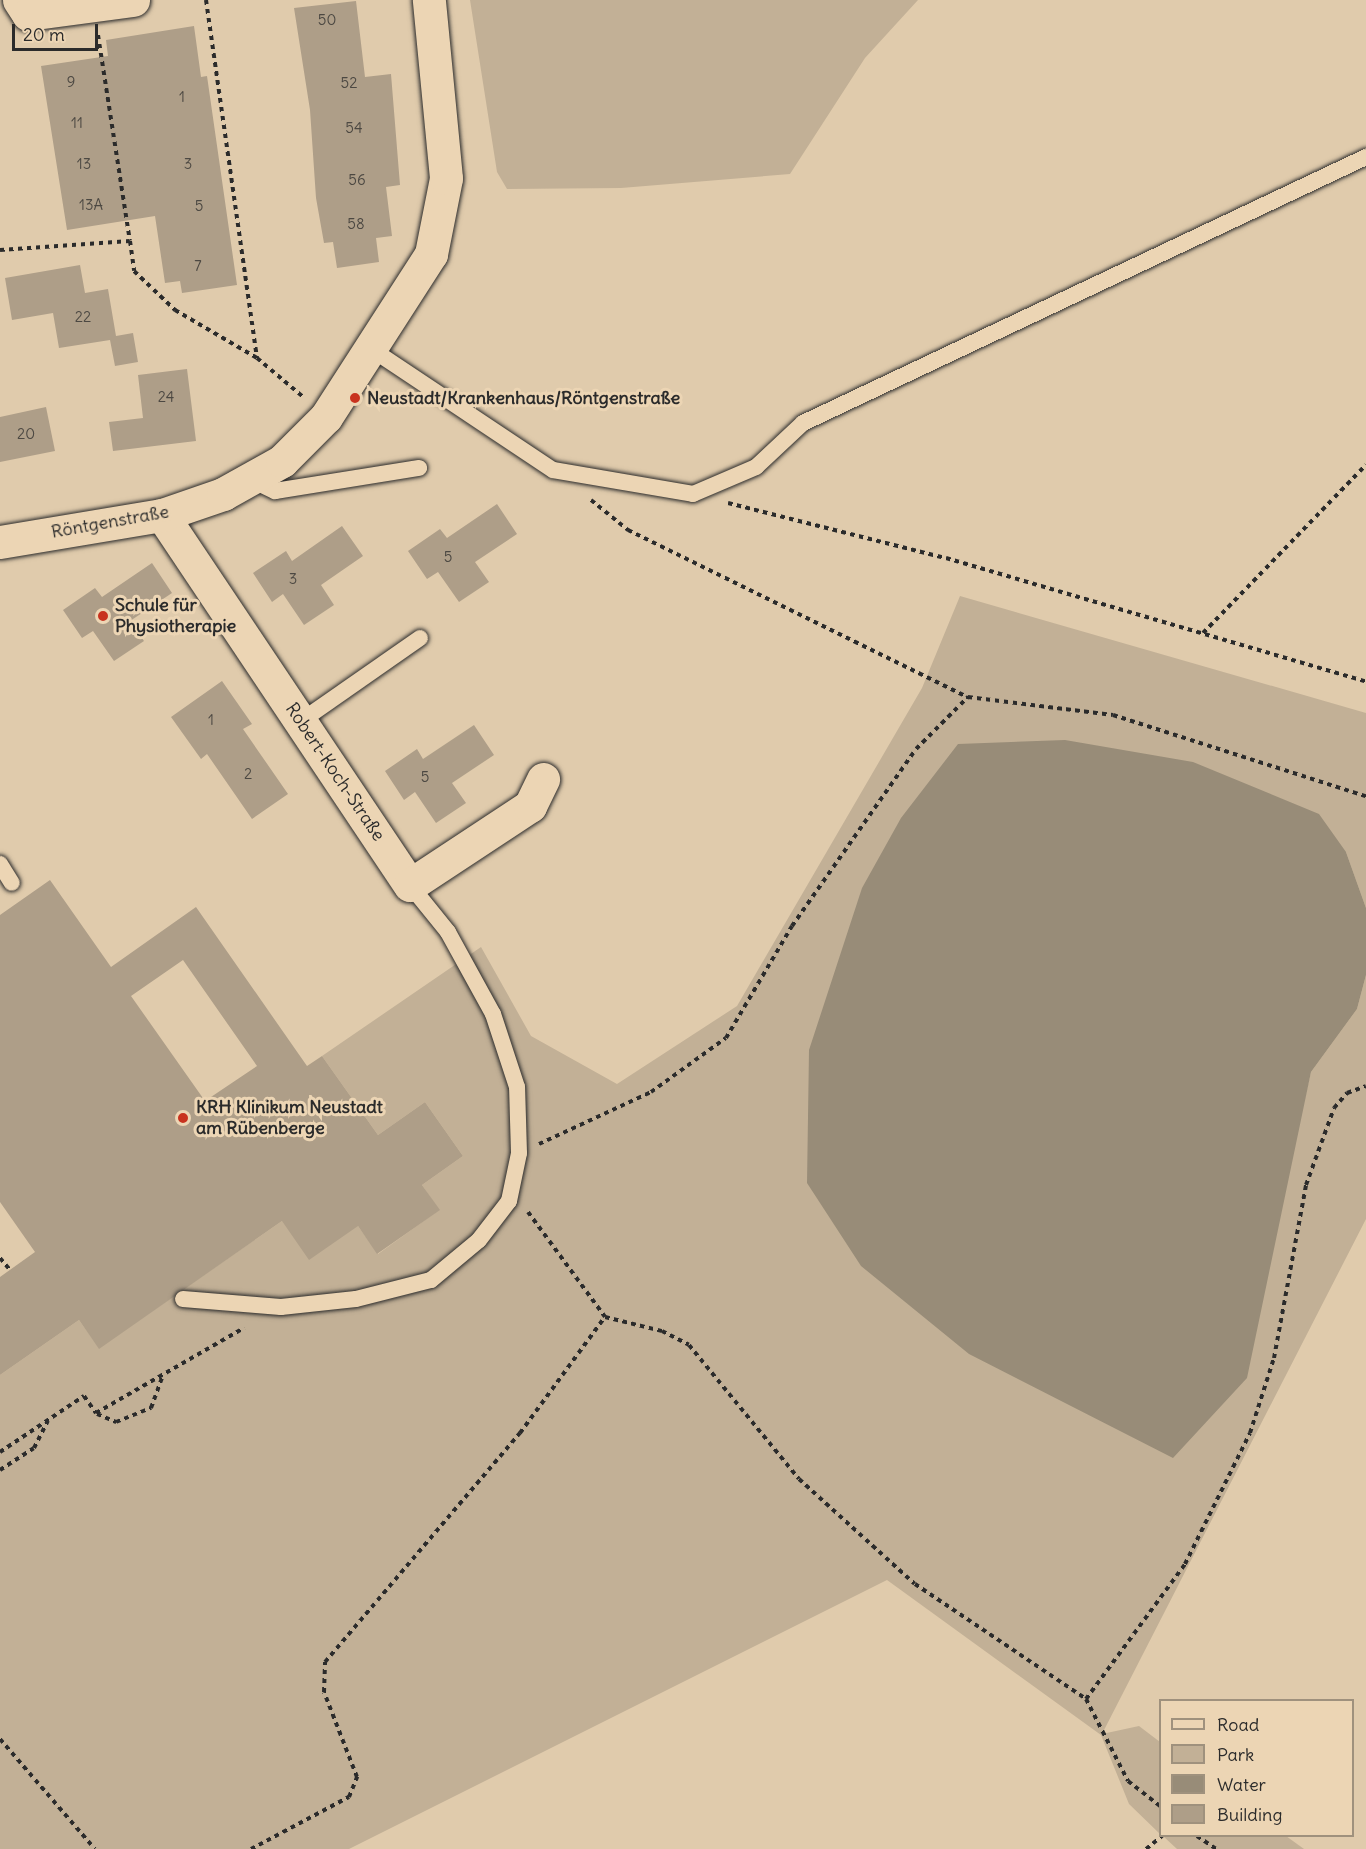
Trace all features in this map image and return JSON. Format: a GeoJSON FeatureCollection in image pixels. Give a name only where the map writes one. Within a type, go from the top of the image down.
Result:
{"type":"FeatureCollection","features":[{"type":"Feature","properties":{"kind":"street"},"geometry":{"type":"LineString","coordinates":[[19,0],[28,14],[133,0]]}},
{"type":"Feature","properties":{"kind":"street","name":"Röntgenstraße"},"geometry":{"type":"LineString","coordinates":[[0,542],[162,515],[250,479],[282,461],[327,417],[373,350],[431,254],[446,178],[429,0]]}},
{"type":"Feature","properties":{"kind":"street","name":"Robert-Koch-Straße"},"geometry":{"type":"LineString","coordinates":[[162,515],[410,885]]}},
{"type":"Feature","properties":{"kind":"street"},"geometry":{"type":"LineString","coordinates":[[410,885],[530,806],[543,779]]}},
{"type":"Feature","properties":{"kind":"lane"},"geometry":{"type":"LineString","coordinates":[[373,350],[554,470],[693,495],[756,467],[803,423],[1366,157]]}},
{"type":"Feature","properties":{"kind":"lane"},"geometry":{"type":"LineString","coordinates":[[250,479],[275,491],[419,468]]}},
{"type":"Feature","properties":{"kind":"lane"},"geometry":{"type":"LineString","coordinates":[[301,721],[420,638]]}},
{"type":"Feature","properties":{"kind":"lane"},"geometry":{"type":"LineString","coordinates":[[0,864],[12,883]]}},
{"type":"Feature","properties":{"kind":"lane"},"geometry":{"type":"LineString","coordinates":[[183,1299],[281,1307],[356,1299],[431,1280],[479,1240],[509,1201],[519,1153],[518,1087],[492,1014],[448,933],[410,885]]}},
{"type":"Feature","properties":{"kind":"path"},"geometry":{"type":"LineString","coordinates":[[206,0],[257,358]]}},
{"type":"Feature","properties":{"kind":"path"},"geometry":{"type":"LineString","coordinates":[[93,5],[134,271],[175,309],[257,358],[327,417]]}},
{"type":"Feature","properties":{"kind":"path"},"geometry":{"type":"LineString","coordinates":[[0,250],[130,241]]}},
{"type":"Feature","properties":{"kind":"path"},"geometry":{"type":"LineString","coordinates":[[1203,633],[1366,465]]}},
{"type":"Feature","properties":{"kind":"path"},"geometry":{"type":"LineString","coordinates":[[554,470],[628,530],[968,697],[1113,715],[1366,796]]}},
{"type":"Feature","properties":{"kind":"path"},"geometry":{"type":"LineString","coordinates":[[693,495],[946,558],[1366,682]]}},
{"type":"Feature","properties":{"kind":"path"},"geometry":{"type":"LineString","coordinates":[[519,1153],[651,1092],[726,1038],[792,926],[916,749],[968,697]]}},
{"type":"Feature","properties":{"kind":"path"},"geometry":{"type":"LineString","coordinates":[[1086,1699],[1185,1564],[1250,1433],[1274,1358],[1306,1185],[1334,1108],[1347,1093],[1366,1086]]}},
{"type":"Feature","properties":{"kind":"path"},"geometry":{"type":"LineString","coordinates":[[509,1201],[531,1215],[605,1317],[662,1331],[689,1345],[799,1479],[915,1584],[1086,1699],[1128,1781],[1159,1804]]}},
{"type":"Feature","properties":{"kind":"path"},"geometry":{"type":"LineString","coordinates":[[0,1258],[9,1270]]}},
{"type":"Feature","properties":{"kind":"path"},"geometry":{"type":"LineString","coordinates":[[96,1413],[281,1307]]}},
{"type":"Feature","properties":{"kind":"path"},"geometry":{"type":"LineString","coordinates":[[251,1849],[349,1797],[357,1777],[324,1692],[325,1662],[519,1433],[605,1317]]}},
{"type":"Feature","properties":{"kind":"path"},"geometry":{"type":"LineString","coordinates":[[0,1452],[84,1396],[96,1413],[116,1422],[151,1408],[163,1374]]}},
{"type":"Feature","properties":{"kind":"path"},"geometry":{"type":"LineString","coordinates":[[0,1470],[34,1448],[48,1420]]}},
{"type":"Feature","properties":{"kind":"path"},"geometry":{"type":"LineString","coordinates":[[0,1739],[94,1849]]}},
{"type":"Feature","properties":{"kind":"path"},"geometry":{"type":"LineString","coordinates":[[1146,1849],[1161,1837]]}},
{"type":"Feature","properties":{"kind":"path"},"geometry":{"type":"LineString","coordinates":[[1198,1837],[1216,1849]]}},
{"type":"Feature","properties":{"kind":"green space"},"geometry":{"type":"Polygon","coordinates":[[[470,0],[918,0],[865,58],[790,174],[621,188],[507,189],[497,172],[470,0]]]}},
{"type":"Feature","properties":{"kind":"green space"},"geometry":{"type":"Polygon","coordinates":[[[960,596],[1366,713],[1366,908],[1346,852],[1279,1210],[1311,1072],[1357,1009],[1366,975],[1366,1219],[1102,1734],[1139,1726],[1159,1741],[1159,1833],[1129,1804],[1101,1735],[887,1580],[349,1849],[0,1849],[0,1375],[79,1320],[99,1348],[282,1221],[358,1226],[378,1254],[439,1210],[422,1185],[463,1156],[425,1102],[378,1135],[322,1056],[481,947],[531,1036],[617,1084],[737,1006],[922,688],[960,596]]]}},
{"type":"Feature","properties":{"kind":"green space"},"geometry":{"type":"Polygon","coordinates":[[[1164,1837],[1287,1837],[1304,1849],[1177,1849],[1164,1837]]]}},
{"type":"Feature","properties":{"kind":"water"},"geometry":{"type":"Polygon","coordinates":[[[1065,740],[1193,762],[1319,814],[1346,852],[1366,908],[1366,975],[1357,1009],[1311,1072],[1247,1378],[1173,1458],[969,1354],[861,1266],[807,1183],[809,1050],[862,888],[901,818],[958,744],[1065,740]]]}},
{"type":"Feature","properties":{"kind":"building"},"geometry":{"type":"Polygon","coordinates":[[[356,1],[365,77],[391,74],[400,185],[386,187],[392,236],[376,238],[379,262],[337,268],[333,242],[324,243],[316,198],[310,110],[294,8],[356,1]]]}},
{"type":"Feature","properties":{"kind":"building"},"geometry":{"type":"Polygon","coordinates":[[[194,26],[201,77],[207,76],[237,285],[182,293],[180,281],[165,283],[155,216],[67,230],[41,66],[108,56],[106,40],[194,26]]]}},
{"type":"Feature","properties":{"kind":"building"},"geometry":{"type":"Polygon","coordinates":[[[80,265],[85,293],[108,289],[116,336],[133,333],[138,362],[115,366],[110,340],[59,348],[53,313],[12,320],[5,278],[80,265]]]}},
{"type":"Feature","properties":{"kind":"building"},"geometry":{"type":"Polygon","coordinates":[[[187,369],[196,441],[113,451],[109,422],[143,418],[138,375],[187,369]]]}},
{"type":"Feature","properties":{"kind":"building"},"geometry":{"type":"Polygon","coordinates":[[[46,407],[55,451],[0,462],[0,417],[46,407]]]}},
{"type":"Feature","properties":{"kind":"building"},"geometry":{"type":"Polygon","coordinates":[[[497,504],[517,534],[475,562],[489,582],[459,602],[438,572],[427,579],[408,551],[440,529],[447,538],[497,504]]]}},
{"type":"Feature","properties":{"kind":"building"},"geometry":{"type":"Polygon","coordinates":[[[342,526],[363,556],[321,585],[334,605],[304,625],[283,594],[272,602],[253,573],[286,551],[292,561],[342,526]]]}},
{"type":"Feature","properties":{"kind":"building","name":"Schule für Physiotherapie"},"geometry":{"type":"Polygon","coordinates":[[[152,563],[172,593],[130,621],[144,641],[114,661],[93,631],[82,638],[63,610],[95,588],[102,597],[152,563]]]}},
{"type":"Feature","properties":{"kind":"building"},"geometry":{"type":"Polygon","coordinates":[[[222,681],[252,724],[243,729],[288,794],[252,819],[207,754],[201,759],[171,717],[222,681]]]}},
{"type":"Feature","properties":{"kind":"building"},"geometry":{"type":"Polygon","coordinates":[[[474,725],[494,755],[452,783],[466,803],[436,823],[415,792],[404,800],[385,771],[417,749],[423,759],[474,725]]]}},
{"type":"Feature","properties":{"kind":"building","name":"KRH Klinikum Neustadt am Rübenberge"},"geometry":{"type":"Polygon","coordinates":[[[50,880],[111,967],[196,907],[307,1066],[322,1056],[378,1135],[425,1102],[463,1156],[422,1185],[440,1210],[377,1254],[358,1226],[309,1260],[282,1221],[99,1349],[79,1320],[0,1375],[0,1277],[35,1252],[0,1202],[0,915],[50,880]],[[183,960],[131,996],[205,1101],[257,1066],[183,960]]]}},
{"type":"Feature","properties":{"kind":"place","name":"Neustadt/Krankenhaus/Röntgenstraße"},"geometry":{"type":"Point","coordinates":[355,398]}},
{"type":"Feature","properties":{"kind":"place","name":"Schule für Physiotherapie"},"geometry":{"type":"Point","coordinates":[103,616]}},
{"type":"Feature","properties":{"kind":"place","name":"KRH Klinikum Neustadt am Rübenberge"},"geometry":{"type":"Point","coordinates":[183,1118]}}]}
